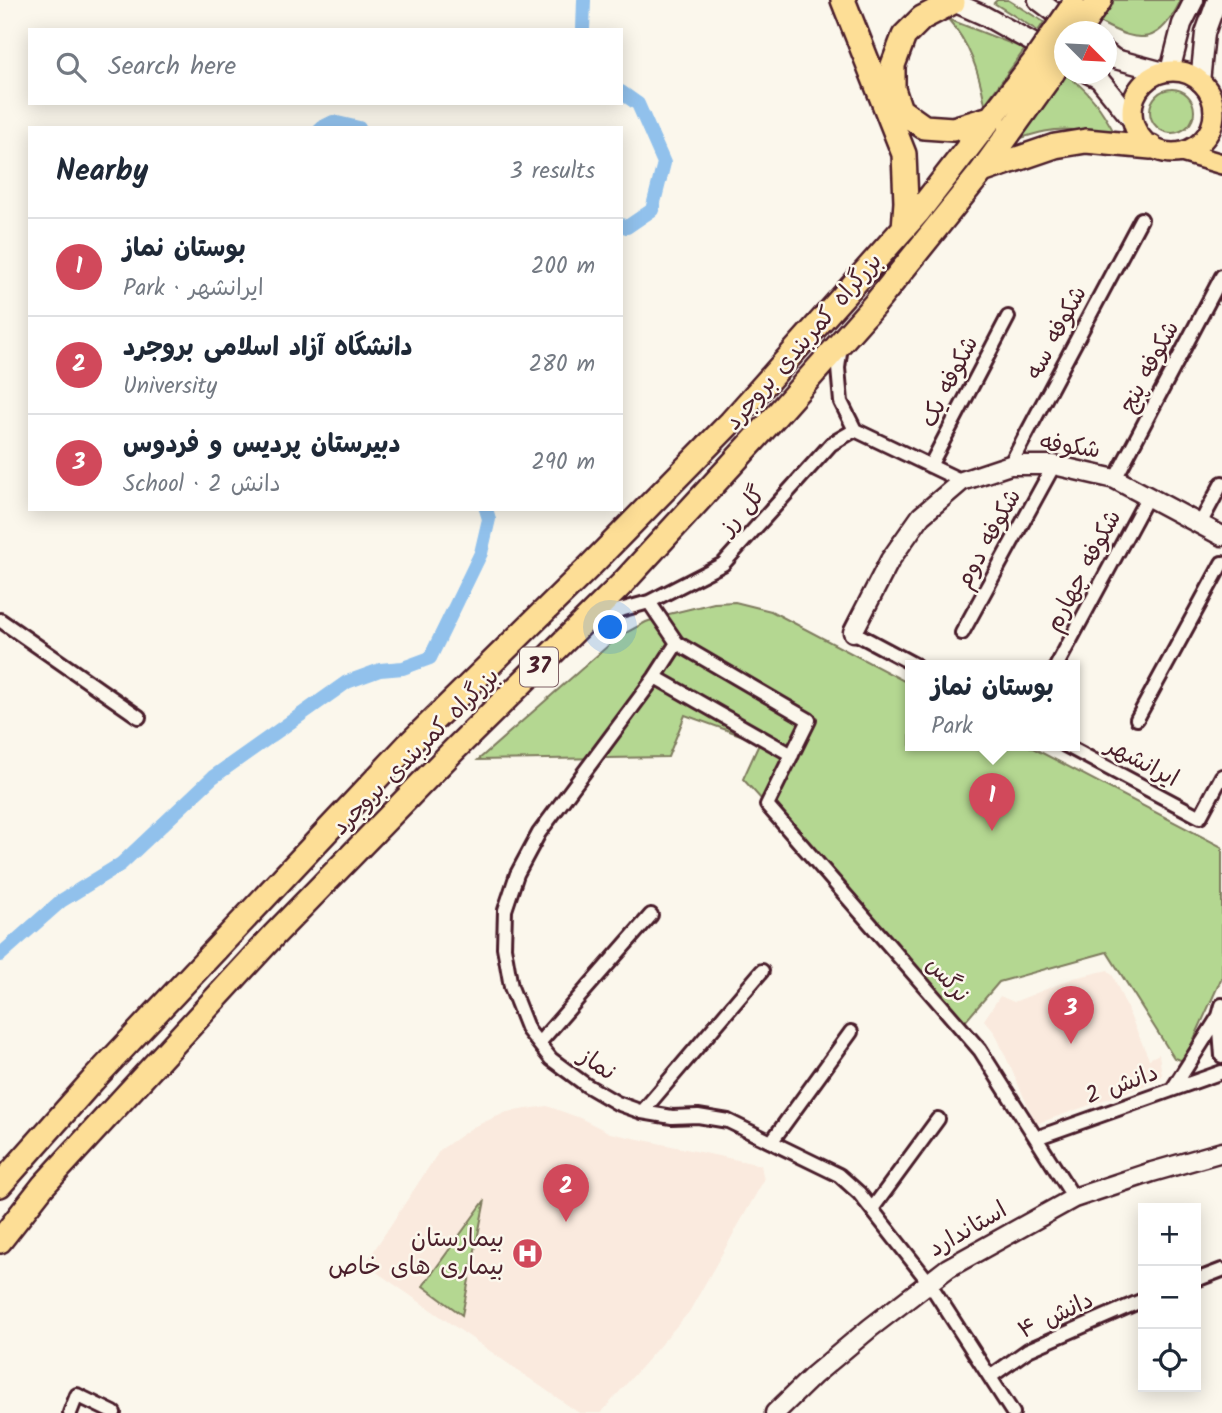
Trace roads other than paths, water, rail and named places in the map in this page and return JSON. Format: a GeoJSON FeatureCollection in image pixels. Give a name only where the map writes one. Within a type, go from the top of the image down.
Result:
{"type":"FeatureCollection","features":[{"type":"Feature","properties":{"kind":"highway"},"geometry":{"type":"LineString","coordinates":[[842,0],[904,155],[904,228]]}},
{"type":"Feature","properties":{"kind":"highway"},"geometry":{"type":"LineString","coordinates":[[951,1],[922,18],[904,36],[893,65],[893,89],[900,110],[924,127],[953,129],[994,117]]}},
{"type":"Feature","properties":{"kind":"highway","name":"بزرگراه کمربندی بروجرد"},"geometry":{"type":"LineString","coordinates":[[0,1185],[93,1080],[399,755],[731,422],[904,228],[994,117],[1054,62]]}},
{"type":"Feature","properties":{"kind":"highway","name":"بزرگراه کمربندی بروجرد"},"geometry":{"type":"LineString","coordinates":[[0,1241],[52,1177],[274,935],[454,750],[639,566],[875,304],[982,171],[1054,62]]}},
{"type":"Feature","properties":{"kind":"highway"},"geometry":{"type":"LineString","coordinates":[[982,171],[1055,146],[1086,141],[1151,146]]}},
{"type":"Feature","properties":{"kind":"main road"},"geometry":{"type":"LineString","coordinates":[[1181,152],[1191,148],[1207,134],[1217,110],[1200,82],[1181,72],[1167,72],[1154,76],[1139,90],[1132,110],[1136,131],[1151,146],[1164,152],[1181,152],[1222,164]]}},
{"type":"Feature","properties":{"kind":"street"},"geometry":{"type":"LineString","coordinates":[[1038,0],[1083,14]]}},
{"type":"Feature","properties":{"kind":"street"},"geometry":{"type":"LineString","coordinates":[[1117,60],[1167,72],[1182,24],[1194,0]]}},
{"type":"Feature","properties":{"kind":"street"},"geometry":{"type":"LineString","coordinates":[[1200,82],[1205,33],[1217,0]]}},
{"type":"Feature","properties":{"kind":"street"},"geometry":{"type":"LineString","coordinates":[[951,1],[983,15],[1054,62]]}},
{"type":"Feature","properties":{"kind":"street"},"geometry":{"type":"LineString","coordinates":[[1103,84],[1133,121]]}},
{"type":"Feature","properties":{"kind":"street","name":"شکوفه سه"},"geometry":{"type":"LineString","coordinates":[[1010,466],[1141,219]]}},
{"type":"Feature","properties":{"kind":"street","name":"شکوفه پنج"},"geometry":{"type":"LineString","coordinates":[[1115,479],[1222,276]]}},
{"type":"Feature","properties":{"kind":"street","name":"شکوفه یک"},"geometry":{"type":"LineString","coordinates":[[930,466],[1008,317]]}},
{"type":"Feature","properties":{"kind":"street"},"geometry":{"type":"LineString","coordinates":[[842,340],[838,368],[841,402],[855,430],[962,481]]}},
{"type":"Feature","properties":{"kind":"street","name":"گل رز"},"geometry":{"type":"LineString","coordinates":[[587,619],[649,602],[723,564],[831,444],[855,430]]}},
{"type":"Feature","properties":{"kind":"street","name":"شکوفه"},"geometry":{"type":"LineString","coordinates":[[853,632],[890,560],[921,516],[962,481],[1010,466],[1054,465],[1115,479],[1222,536]]}},
{"type":"Feature","properties":{"kind":"street","name":"شکوفه دوم"},"geometry":{"type":"LineString","coordinates":[[962,634],[1054,465]]}},
{"type":"Feature","properties":{"kind":"street"},"geometry":{"type":"LineString","coordinates":[[1200,524],[1222,483]]}},
{"type":"Feature","properties":{"kind":"street","name":"شکوفه چهارم"},"geometry":{"type":"LineString","coordinates":[[1060,660],[1148,496]]}},
{"type":"Feature","properties":{"kind":"street"},"geometry":{"type":"LineString","coordinates":[[1138,719],[1222,563]]}},
{"type":"Feature","properties":{"kind":"street"},"geometry":{"type":"LineString","coordinates":[[649,602],[677,643],[809,720],[792,755],[655,677]]}},
{"type":"Feature","properties":{"kind":"street"},"geometry":{"type":"LineString","coordinates":[[0,621],[139,717]]}},
{"type":"Feature","properties":{"kind":"street"},"geometry":{"type":"LineString","coordinates":[[853,632],[906,660]]}},
{"type":"Feature","properties":{"kind":"street","name":"نماز"},"geometry":{"type":"LineString","coordinates":[[677,643],[655,677],[539,833],[517,874],[505,910],[504,947],[511,986],[528,1030],[551,1059],[586,1085],[617,1103],[642,1112],[672,1117],[698,1116],[727,1121],[839,1175],[859,1193],[929,1281],[1013,1413]]}},
{"type":"Feature","properties":{"kind":"street","name":"ایرانشهر"},"geometry":{"type":"LineString","coordinates":[[1076,751],[1200,817],[1222,776]]}},
{"type":"Feature","properties":{"kind":"street","name":"نرگس"},"geometry":{"type":"LineString","coordinates":[[792,755],[767,805],[980,1050],[1074,1198]]}},
{"type":"Feature","properties":{"kind":"street"},"geometry":{"type":"LineString","coordinates":[[539,1043],[651,915]]}},
{"type":"Feature","properties":{"kind":"street"},"geometry":{"type":"LineString","coordinates":[[642,1112],[762,971]]}},
{"type":"Feature","properties":{"kind":"street"},"geometry":{"type":"LineString","coordinates":[[1220,1010],[1222,1056]]}},
{"type":"Feature","properties":{"kind":"street"},"geometry":{"type":"LineString","coordinates":[[1172,1090],[1220,1010]]}},
{"type":"Feature","properties":{"kind":"street"},"geometry":{"type":"LineString","coordinates":[[772,1141],[851,1032]]}},
{"type":"Feature","properties":{"kind":"street","name":"دانش 2"},"geometry":{"type":"LineString","coordinates":[[1036,1138],[1222,1072]]}},
{"type":"Feature","properties":{"kind":"street"},"geometry":{"type":"LineString","coordinates":[[872,1209],[938,1119]]}},
{"type":"Feature","properties":{"kind":"street","name":"استاندارد"},"geometry":{"type":"LineString","coordinates":[[775,1413],[814,1375],[948,1268],[1074,1198],[1222,1152]]}},
{"type":"Feature","properties":{"kind":"street"},"geometry":{"type":"LineString","coordinates":[[1201,1278],[1222,1270]]}},
{"type":"Feature","properties":{"kind":"street","name":"دانش ۴"},"geometry":{"type":"LineString","coordinates":[[990,1377],[1028,1350],[1138,1302]]}},
{"type":"Feature","properties":{"kind":"street"},"geometry":{"type":"LineString","coordinates":[[70,1413],[77,1395],[114,1413]]}},
{"type":"Feature","properties":{"kind":"waterway"},"geometry":{"type":"LineString","coordinates":[[583,28],[584,0]]}},
{"type":"Feature","properties":{"kind":"waterway"},"geometry":{"type":"LineString","coordinates":[[623,93],[638,104],[664,163],[652,210],[627,227],[623,226]]}},
{"type":"Feature","properties":{"kind":"waterway"},"geometry":{"type":"LineString","coordinates":[[325,126],[333,122],[350,126]]}},
{"type":"Feature","properties":{"kind":"waterway"},"geometry":{"type":"LineString","coordinates":[[0,955],[61,901],[121,864],[213,777],[347,682],[380,670],[403,668],[430,658],[481,553],[489,519],[487,511]]}},
{"type":"Feature","properties":{"kind":"place","name":"بوستان نماز"},"geometry":{"type":"Point","coordinates":[992,831]}},
{"type":"Feature","properties":{"kind":"place","name":"دبیرستان پردیس و فردوس"},"geometry":{"type":"Point","coordinates":[1071,1044]}},
{"type":"Feature","properties":{"kind":"place","name":"دانشگاه آزاد اسلامی بروجرد"},"geometry":{"type":"Point","coordinates":[566,1222]}},
{"type":"Feature","properties":{"kind":"place","name":"بیمارستان بیماری های خاص"},"geometry":{"type":"Point","coordinates":[527,1253]}}]}
